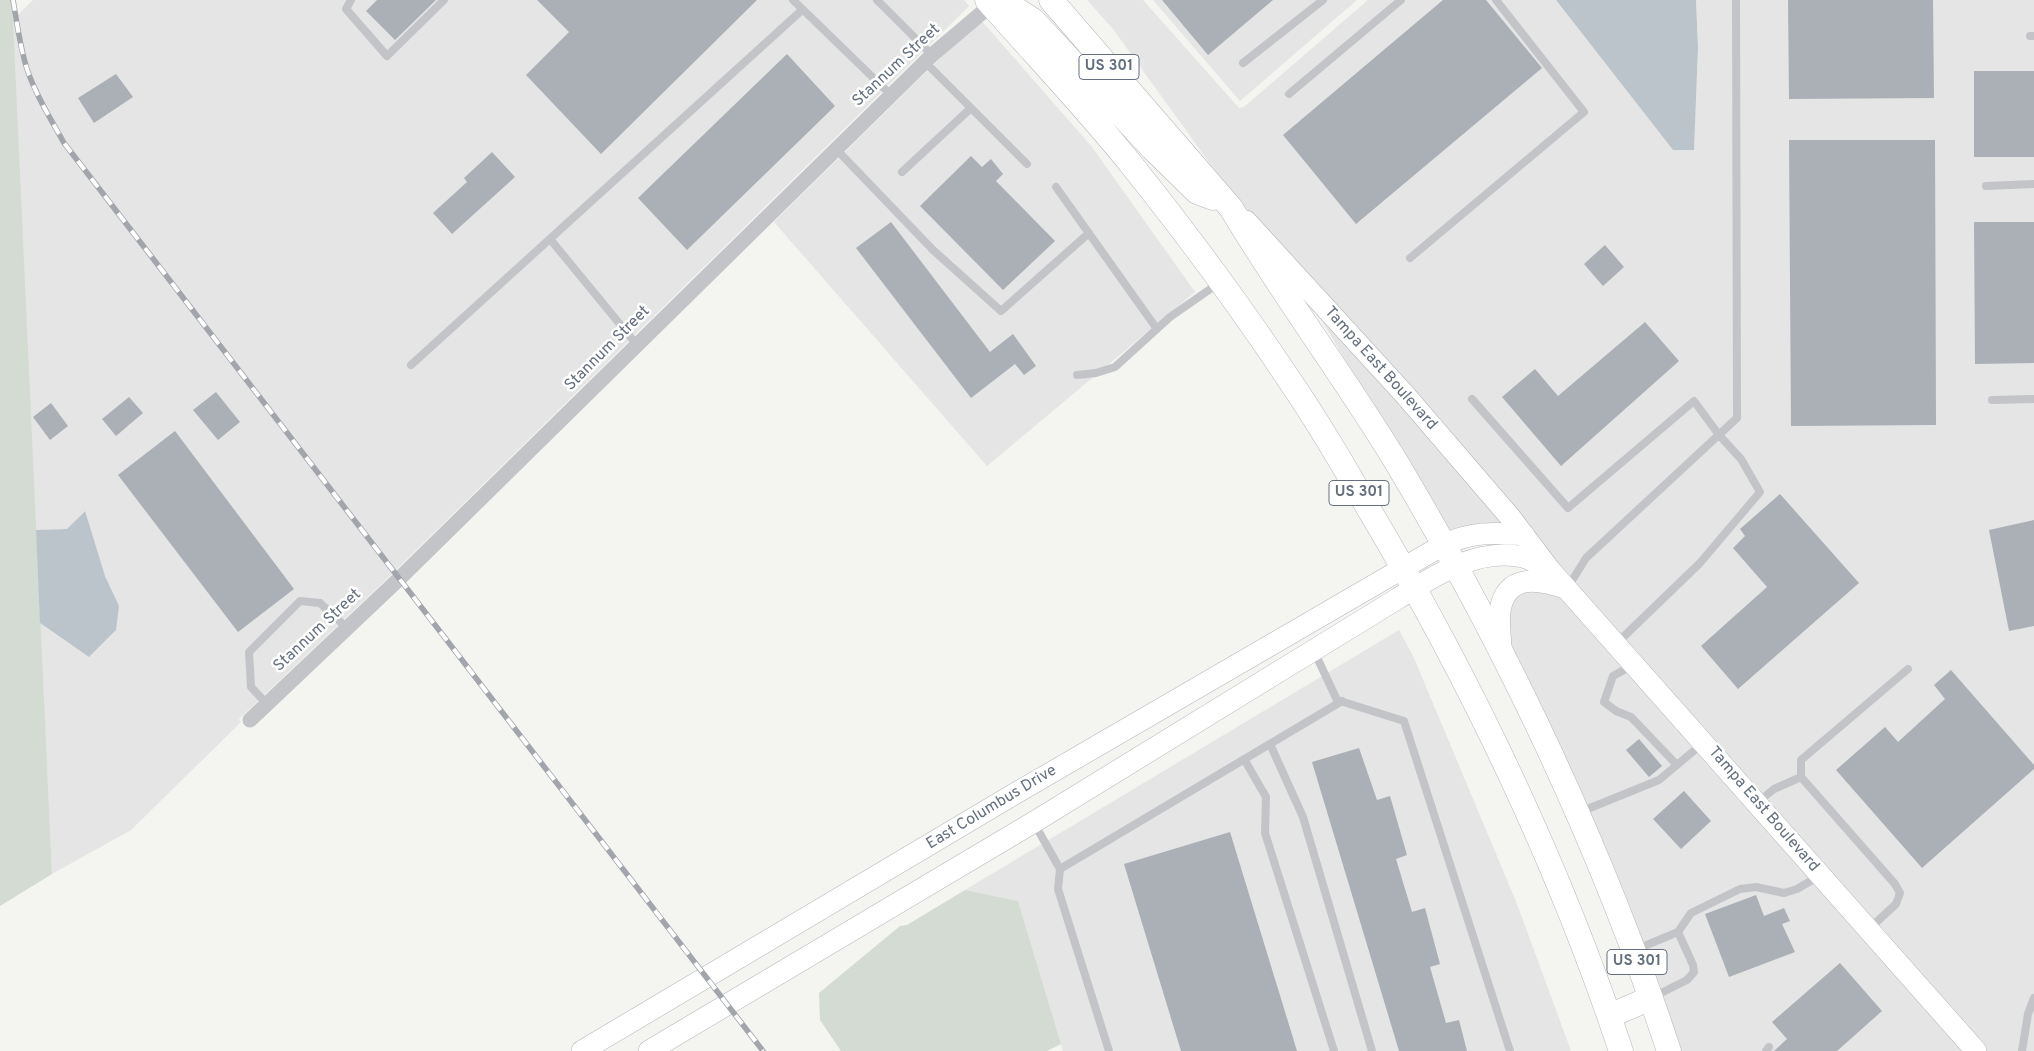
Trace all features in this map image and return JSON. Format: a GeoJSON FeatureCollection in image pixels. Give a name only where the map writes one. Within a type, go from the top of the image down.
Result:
{"type":"FeatureCollection","features":[{"type":"Feature","properties":{"kind":"main road","name":"US 301"},"geometry":{"type":"LineString","coordinates":[[1051,0],[1228,205],[1397,465],[1501,650],[1578,813],[1651,998],[1669,1051]]}},
{"type":"Feature","properties":{"kind":"main road","name":"US 301"},"geometry":{"type":"LineString","coordinates":[[989,2],[1133,167],[1221,282],[1294,387],[1404,568],[1474,697],[1533,823],[1570,913],[1621,1051]]}},
{"type":"Feature","properties":{"kind":"main road"},"geometry":{"type":"LineString","coordinates":[[989,2],[1011,6],[1033,20],[1152,148],[1196,192],[1228,205]]}},
{"type":"Feature","properties":{"kind":"main road"},"geometry":{"type":"LineString","coordinates":[[1609,1016],[1651,998]]}},
{"type":"Feature","properties":{"kind":"street","name":"Stannum Street"},"geometry":{"type":"LineString","coordinates":[[250,720],[637,345],[928,58],[989,2]]}},
{"type":"Feature","properties":{"kind":"street","name":"Tampa East Boulevard"},"geometry":{"type":"LineString","coordinates":[[1228,205],[1251,225],[1406,396],[1510,516],[1550,570],[1976,1051]]}},
{"type":"Feature","properties":{"kind":"street"},"geometry":{"type":"LineString","coordinates":[[1443,545],[1460,537],[1483,533],[1524,536]]}},
{"type":"Feature","properties":{"kind":"street","name":"East Columbus Drive"},"geometry":{"type":"LineString","coordinates":[[582,1051],[1016,794],[1443,545]]}},
{"type":"Feature","properties":{"kind":"street","name":"Tampa East Boulevard"},"geometry":{"type":"LineString","coordinates":[[1416,588],[1454,566],[1500,554],[1524,558],[1550,570]]}},
{"type":"Feature","properties":{"kind":"street"},"geometry":{"type":"LineString","coordinates":[[1501,650],[1500,611],[1507,593],[1514,586],[1527,580],[1544,581],[1567,589]]}},
{"type":"Feature","properties":{"kind":"street","name":"East Columbus Drive"},"geometry":{"type":"LineString","coordinates":[[649,1051],[1034,822],[1416,588]]}},
{"type":"Feature","properties":{"kind":"street"},"geometry":{"type":"LineString","coordinates":[[1016,794],[1034,822]]}},
{"type":"Feature","properties":{"kind":"lane"},"geometry":{"type":"LineString","coordinates":[[351,0],[346,9],[387,56],[444,0]]}},
{"type":"Feature","properties":{"kind":"lane"},"geometry":{"type":"LineString","coordinates":[[793,0],[891,95]]}},
{"type":"Feature","properties":{"kind":"lane"},"geometry":{"type":"LineString","coordinates":[[877,0],[971,108],[1027,164]]}},
{"type":"Feature","properties":{"kind":"lane"},"geometry":{"type":"LineString","coordinates":[[1243,63],[1323,0]]}},
{"type":"Feature","properties":{"kind":"lane"},"geometry":{"type":"LineString","coordinates":[[1289,94],[1400,0]]}},
{"type":"Feature","properties":{"kind":"lane"},"geometry":{"type":"LineString","coordinates":[[1410,258],[1584,112],[1496,0]]}},
{"type":"Feature","properties":{"kind":"lane"},"geometry":{"type":"LineString","coordinates":[[1567,589],[1586,558],[1737,418],[1736,0]]}},
{"type":"Feature","properties":{"kind":"lane"},"geometry":{"type":"LineString","coordinates":[[411,365],[802,10]]}},
{"type":"Feature","properties":{"kind":"lane"},"geometry":{"type":"LineString","coordinates":[[902,172],[971,108]]}},
{"type":"Feature","properties":{"kind":"lane"},"geometry":{"type":"LineString","coordinates":[[836,149],[933,250],[1001,311],[1089,233]]}},
{"type":"Feature","properties":{"kind":"lane"},"geometry":{"type":"LineString","coordinates":[[1986,186],[2034,184]]}},
{"type":"Feature","properties":{"kind":"lane"},"geometry":{"type":"LineString","coordinates":[[1056,187],[1157,329]]}},
{"type":"Feature","properties":{"kind":"lane"},"geometry":{"type":"LineString","coordinates":[[550,239],[637,345]]}},
{"type":"Feature","properties":{"kind":"lane"},"geometry":{"type":"LineString","coordinates":[[1077,375],[1096,373],[1115,367],[1170,317],[1221,282]]}},
{"type":"Feature","properties":{"kind":"lane"},"geometry":{"type":"LineString","coordinates":[[1472,399],[1568,508],[1694,401],[1719,435],[1740,459],[1760,492],[1700,564],[1616,644]]}},
{"type":"Feature","properties":{"kind":"lane"},"geometry":{"type":"LineString","coordinates":[[1992,400],[2034,399]]}},
{"type":"Feature","properties":{"kind":"lane"},"geometry":{"type":"LineString","coordinates":[[267,704],[251,687],[249,652],[300,601],[320,603],[347,628]]}},
{"type":"Feature","properties":{"kind":"lane"},"geometry":{"type":"LineString","coordinates":[[1314,650],[1337,700],[1404,721],[1510,1051]]}},
{"type":"Feature","properties":{"kind":"lane"},"geometry":{"type":"LineString","coordinates":[[1634,664],[1613,676],[1604,702],[1616,711],[1631,717],[1677,765]]}},
{"type":"Feature","properties":{"kind":"lane"},"geometry":{"type":"LineString","coordinates":[[1868,930],[1896,904],[1900,893],[1895,884],[1801,777],[1801,760],[1908,669]]}},
{"type":"Feature","properties":{"kind":"lane"},"geometry":{"type":"LineString","coordinates":[[1060,869],[1342,701]]}},
{"type":"Feature","properties":{"kind":"lane"},"geometry":{"type":"LineString","coordinates":[[1578,813],[1659,780],[1703,743]]}},
{"type":"Feature","properties":{"kind":"lane"},"geometry":{"type":"LineString","coordinates":[[1270,744],[1303,817],[1372,1051]]}},
{"type":"Feature","properties":{"kind":"lane"},"geometry":{"type":"LineString","coordinates":[[1244,759],[1266,797],[1265,833],[1334,1051]]}},
{"type":"Feature","properties":{"kind":"lane"},"geometry":{"type":"LineString","coordinates":[[1757,803],[1774,789],[1801,777]]}},
{"type":"Feature","properties":{"kind":"lane"},"geometry":{"type":"LineString","coordinates":[[1034,822],[1060,869],[1058,889],[1108,1051]]}},
{"type":"Feature","properties":{"kind":"lane"},"geometry":{"type":"LineString","coordinates":[[1633,951],[1678,932],[1690,913],[1740,889],[1756,887],[1784,893],[1820,876]]}},
{"type":"Feature","properties":{"kind":"lane"},"geometry":{"type":"LineString","coordinates":[[1651,998],[1687,980],[1694,972],[1693,965],[1678,932]]}},
{"type":"Feature","properties":{"kind":"lane"},"geometry":{"type":"LineString","coordinates":[[2022,1051],[2028,1014],[2034,998]]}},
{"type":"Feature","properties":{"kind":"shaded area"},"geometry":{"type":"Polygon","coordinates":[[[0,0],[12,0],[52,874],[0,906],[0,0]]]}},
{"type":"Feature","properties":{"kind":"shaded area"},"geometry":{"type":"Polygon","coordinates":[[[33,0],[964,0],[969,6],[395,571],[239,719],[241,722],[131,830],[52,874],[40,623],[89,657],[119,606],[105,576],[84,511],[67,529],[36,530],[12,21],[33,0]]]}},
{"type":"Feature","properties":{"kind":"shaded area"},"geometry":{"type":"Polygon","coordinates":[[[1087,0],[1143,0],[1239,108],[1244,107],[1368,0],[1556,0],[1673,150],[1694,149],[1698,48],[1696,0],[2034,0],[2034,1051],[1987,1051],[1576,587],[1577,583],[1572,581],[1559,568],[1560,565],[1555,563],[1532,532],[1532,527],[1528,527],[1310,278],[1232,194],[1113,29],[1087,0]]]}},
{"type":"Feature","properties":{"kind":"shaded area"},"geometry":{"type":"Polygon","coordinates":[[[1153,0],[1357,0],[1240,101],[1153,0]]]}},
{"type":"Feature","properties":{"kind":"shaded area"},"geometry":{"type":"Polygon","coordinates":[[[1556,0],[1696,0],[1698,48],[1694,150],[1673,150],[1556,0]]]}},
{"type":"Feature","properties":{"kind":"shaded area"},"geometry":{"type":"Polygon","coordinates":[[[980,19],[1092,147],[1195,292],[987,466],[774,222],[980,19]]]}},
{"type":"Feature","properties":{"kind":"shaded area"},"geometry":{"type":"Polygon","coordinates":[[[1308,302],[1400,403],[1505,525],[1447,534],[1320,317],[1308,302]]]}},
{"type":"Feature","properties":{"kind":"shaded area"},"geometry":{"type":"Polygon","coordinates":[[[85,511],[105,576],[119,606],[116,630],[89,657],[40,623],[36,530],[67,529],[85,511]]]}},
{"type":"Feature","properties":{"kind":"shaded area"},"geometry":{"type":"Polygon","coordinates":[[[1528,590],[1563,597],[1964,1051],[1677,1051],[1509,643],[1508,613],[1513,600],[1519,594],[1528,590]]]}},
{"type":"Feature","properties":{"kind":"shaded area"},"geometry":{"type":"Polygon","coordinates":[[[1399,630],[1414,658],[1517,904],[1571,1051],[1063,1051],[1018,901],[965,890],[1399,630]]]}},
{"type":"Feature","properties":{"kind":"shaded area"},"geometry":{"type":"Polygon","coordinates":[[[965,890],[1018,901],[1061,1044],[1047,1051],[841,1051],[820,1020],[819,993],[900,926],[907,925],[965,890]]]}},
{"type":"Feature","properties":{"kind":"building"},"geometry":{"type":"Polygon","coordinates":[[[377,0],[436,0],[395,40],[366,11],[377,0]]]}},
{"type":"Feature","properties":{"kind":"building"},"geometry":{"type":"Polygon","coordinates":[[[537,0],[757,0],[601,154],[526,75],[569,32],[537,0]]]}},
{"type":"Feature","properties":{"kind":"building"},"geometry":{"type":"Polygon","coordinates":[[[1162,0],[1273,0],[1208,55],[1162,0]]]}},
{"type":"Feature","properties":{"kind":"building"},"geometry":{"type":"Polygon","coordinates":[[[1443,0],[1486,0],[1542,68],[1356,224],[1283,135],[1443,0]]]}},
{"type":"Feature","properties":{"kind":"building"},"geometry":{"type":"Polygon","coordinates":[[[1788,0],[1933,0],[1934,98],[1789,99],[1788,0]]]}},
{"type":"Feature","properties":{"kind":"building"},"geometry":{"type":"Polygon","coordinates":[[[787,54],[835,106],[687,250],[638,198],[787,54]]]}},
{"type":"Feature","properties":{"kind":"building"},"geometry":{"type":"Polygon","coordinates":[[[1974,71],[2034,71],[2034,157],[1974,157],[1974,71]]]}},
{"type":"Feature","properties":{"kind":"building"},"geometry":{"type":"Polygon","coordinates":[[[116,74],[133,97],[94,123],[78,98],[116,74]]]}},
{"type":"Feature","properties":{"kind":"building"},"geometry":{"type":"Polygon","coordinates":[[[1789,140],[1935,140],[1936,425],[1791,426],[1789,140]]]}},
{"type":"Feature","properties":{"kind":"building"},"geometry":{"type":"Polygon","coordinates":[[[492,152],[515,177],[452,234],[433,213],[467,182],[464,178],[492,152]]]}},
{"type":"Feature","properties":{"kind":"building"},"geometry":{"type":"Polygon","coordinates":[[[971,156],[982,167],[991,159],[1003,174],[996,181],[1055,241],[1003,290],[920,206],[971,156]]]}},
{"type":"Feature","properties":{"kind":"building"},"geometry":{"type":"Polygon","coordinates":[[[891,222],[990,352],[1013,334],[1036,366],[1024,375],[1015,364],[971,398],[856,248],[891,222]]]}},
{"type":"Feature","properties":{"kind":"building"},"geometry":{"type":"Polygon","coordinates":[[[1974,222],[2034,222],[2034,363],[1975,364],[1974,222]]]}},
{"type":"Feature","properties":{"kind":"building"},"geometry":{"type":"Polygon","coordinates":[[[1605,245],[1624,267],[1603,286],[1584,264],[1605,245]]]}},
{"type":"Feature","properties":{"kind":"building"},"geometry":{"type":"Polygon","coordinates":[[[1645,322],[1679,361],[1561,466],[1502,397],[1535,369],[1558,396],[1645,322]]]}},
{"type":"Feature","properties":{"kind":"building"},"geometry":{"type":"Polygon","coordinates":[[[216,392],[240,422],[218,440],[193,410],[216,392]]]}},
{"type":"Feature","properties":{"kind":"building"},"geometry":{"type":"Polygon","coordinates":[[[129,397],[143,413],[116,436],[102,419],[129,397]]]}},
{"type":"Feature","properties":{"kind":"building"},"geometry":{"type":"Polygon","coordinates":[[[51,403],[68,426],[50,440],[33,417],[51,403]]]}},
{"type":"Feature","properties":{"kind":"building"},"geometry":{"type":"Polygon","coordinates":[[[175,431],[294,589],[238,632],[118,475],[175,431]]]}},
{"type":"Feature","properties":{"kind":"building"},"geometry":{"type":"Polygon","coordinates":[[[1780,494],[1859,583],[1738,689],[1701,646],[1767,587],[1733,548],[1745,536],[1740,529],[1780,494]]]}},
{"type":"Feature","properties":{"kind":"building"},"geometry":{"type":"Polygon","coordinates":[[[2034,520],[2034,626],[2009,631],[1989,530],[2034,520]]]}},
{"type":"Feature","properties":{"kind":"building"},"geometry":{"type":"Polygon","coordinates":[[[1951,670],[2034,765],[2034,769],[1922,868],[1836,770],[1885,727],[1898,742],[1945,699],[1934,685],[1951,670]]]}},
{"type":"Feature","properties":{"kind":"building"},"geometry":{"type":"Polygon","coordinates":[[[1639,739],[1662,766],[1649,777],[1626,750],[1639,739]]]}},
{"type":"Feature","properties":{"kind":"building"},"geometry":{"type":"Polygon","coordinates":[[[1359,748],[1377,800],[1390,796],[1407,855],[1396,859],[1412,912],[1425,908],[1440,964],[1430,967],[1446,1023],[1459,1020],[1467,1051],[1399,1051],[1312,762],[1359,748]]]}},
{"type":"Feature","properties":{"kind":"building"},"geometry":{"type":"Polygon","coordinates":[[[1684,791],[1711,821],[1681,849],[1653,819],[1684,791]]]}},
{"type":"Feature","properties":{"kind":"building"},"geometry":{"type":"Polygon","coordinates":[[[1230,832],[1297,1051],[1181,1051],[1124,864],[1230,832]]]}},
{"type":"Feature","properties":{"kind":"building"},"geometry":{"type":"Polygon","coordinates":[[[1756,895],[1764,916],[1784,908],[1790,921],[1782,924],[1795,952],[1729,977],[1705,914],[1756,895]]]}},
{"type":"Feature","properties":{"kind":"building"},"geometry":{"type":"Polygon","coordinates":[[[1840,963],[1882,1011],[1837,1051],[1774,1051],[1787,1039],[1772,1022],[1840,963]]]}},
{"type":"Feature","properties":{"kind":"railway"},"geometry":{"type":"LineString","coordinates":[[13,0],[27,69],[39,98],[64,143],[763,1051]]}}]}
